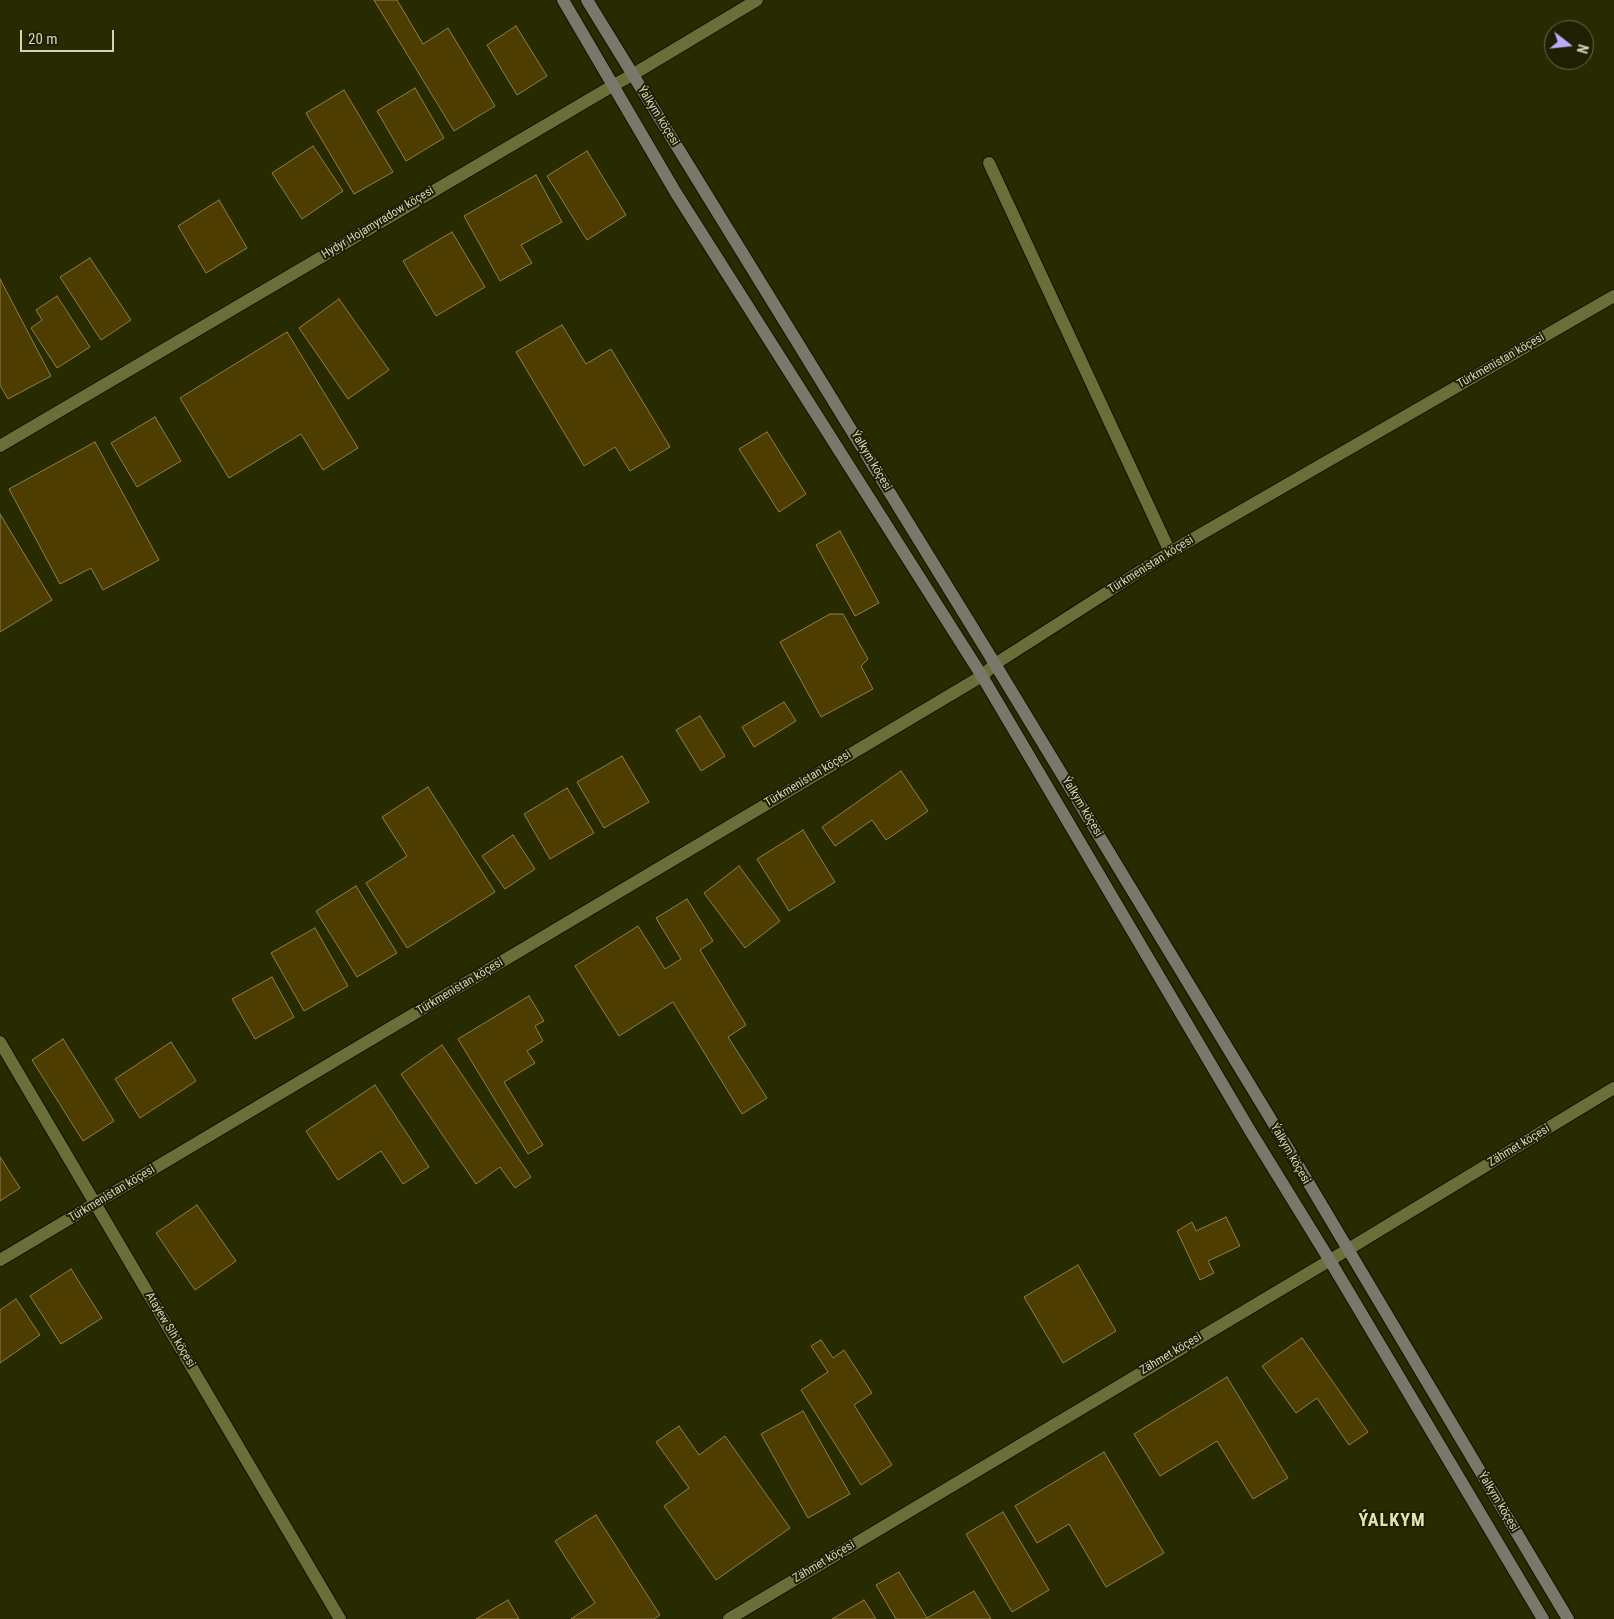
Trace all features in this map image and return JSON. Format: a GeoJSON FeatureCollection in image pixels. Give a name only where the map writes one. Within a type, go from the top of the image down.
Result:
{"type":"FeatureCollection","features":[{"type":"Feature","properties":{"kind":"main road","name":"Ýalkym köçesi"},"geometry":{"type":"LineString","coordinates":[[562,0],[614,84],[676,193],[982,676],[1249,1129],[1329,1259],[1543,1619]]}},
{"type":"Feature","properties":{"kind":"main road","name":"Ýalkym köçesi"},"geometry":{"type":"LineString","coordinates":[[587,0],[995,664],[1267,1113],[1568,1619]]}},
{"type":"Feature","properties":{"kind":"street","name":"Hydyr Hojamyradow köçesi"},"geometry":{"type":"LineString","coordinates":[[0,446],[757,0]]}},
{"type":"Feature","properties":{"kind":"street"},"geometry":{"type":"LineString","coordinates":[[989,164],[1170,552]]}},
{"type":"Feature","properties":{"kind":"street","name":"Türkmenistan köçesi"},"geometry":{"type":"LineString","coordinates":[[0,1260],[982,676],[995,664],[1170,552],[1614,296]]}},
{"type":"Feature","properties":{"kind":"street","name":"Ataýew Sih köçesi"},"geometry":{"type":"LineString","coordinates":[[0,1042],[340,1619]]}},
{"type":"Feature","properties":{"kind":"street","name":"Zähmet köçesi"},"geometry":{"type":"LineString","coordinates":[[728,1619],[1347,1250],[1614,1088]]}},
{"type":"Feature","properties":{"kind":"building"},"geometry":{"type":"Polygon","coordinates":[[[374,0],[397,0],[423,44],[448,28],[495,106],[454,131],[374,0]]]}},
{"type":"Feature","properties":{"kind":"building"},"geometry":{"type":"Polygon","coordinates":[[[516,26],[547,76],[517,95],[487,45],[516,26]]]}},
{"type":"Feature","properties":{"kind":"building"},"geometry":{"type":"Polygon","coordinates":[[[415,88],[444,138],[406,161],[377,111],[415,88]]]}},
{"type":"Feature","properties":{"kind":"building"},"geometry":{"type":"Polygon","coordinates":[[[344,90],[393,172],[354,194],[306,113],[344,90]]]}},
{"type":"Feature","properties":{"kind":"building"},"geometry":{"type":"Polygon","coordinates":[[[313,146],[343,191],[302,219],[272,173],[313,146]]]}},
{"type":"Feature","properties":{"kind":"building"},"geometry":{"type":"Polygon","coordinates":[[[587,151],[626,215],[587,240],[547,176],[587,151]]]}},
{"type":"Feature","properties":{"kind":"building"},"geometry":{"type":"Polygon","coordinates":[[[536,175],[562,222],[521,245],[532,263],[500,281],[464,216],[536,175]]]}},
{"type":"Feature","properties":{"kind":"building"},"geometry":{"type":"Polygon","coordinates":[[[219,200],[247,248],[206,273],[178,226],[219,200]]]}},
{"type":"Feature","properties":{"kind":"building"},"geometry":{"type":"Polygon","coordinates":[[[452,232],[485,287],[436,316],[403,261],[452,232]]]}},
{"type":"Feature","properties":{"kind":"building"},"geometry":{"type":"Polygon","coordinates":[[[90,258],[131,320],[101,340],[60,277],[90,258]]]}},
{"type":"Feature","properties":{"kind":"building"},"geometry":{"type":"Polygon","coordinates":[[[0,279],[51,376],[8,399],[0,385],[0,279]]]}},
{"type":"Feature","properties":{"kind":"building"},"geometry":{"type":"Polygon","coordinates":[[[57,296],[90,347],[57,368],[31,328],[42,320],[36,310],[57,296]]]}},
{"type":"Feature","properties":{"kind":"building"},"geometry":{"type":"Polygon","coordinates":[[[339,299],[389,370],[348,399],[299,328],[339,299]]]}},
{"type":"Feature","properties":{"kind":"building"},"geometry":{"type":"Polygon","coordinates":[[[562,325],[586,364],[611,349],[670,447],[630,471],[615,447],[584,466],[516,352],[562,325]]]}},
{"type":"Feature","properties":{"kind":"building"},"geometry":{"type":"Polygon","coordinates":[[[287,332],[358,448],[323,470],[301,434],[229,478],[180,398],[287,332]]]}},
{"type":"Feature","properties":{"kind":"building"},"geometry":{"type":"Polygon","coordinates":[[[155,417],[181,461],[137,487],[111,443],[155,417]]]}},
{"type":"Feature","properties":{"kind":"building"},"geometry":{"type":"Polygon","coordinates":[[[767,432],[806,494],[779,512],[739,449],[767,432]]]}},
{"type":"Feature","properties":{"kind":"building"},"geometry":{"type":"Polygon","coordinates":[[[95,442],[159,560],[103,590],[91,568],[60,584],[9,489],[95,442]]]}},
{"type":"Feature","properties":{"kind":"building"},"geometry":{"type":"Polygon","coordinates":[[[0,514],[52,600],[0,632],[0,514]]]}},
{"type":"Feature","properties":{"kind":"building"},"geometry":{"type":"Polygon","coordinates":[[[840,531],[879,603],[855,616],[816,545],[840,531]]]}},
{"type":"Feature","properties":{"kind":"building"},"geometry":{"type":"Polygon","coordinates":[[[830,614],[843,614],[868,659],[861,666],[873,689],[821,717],[780,642],[830,614]]]}},
{"type":"Feature","properties":{"kind":"building"},"geometry":{"type":"Polygon","coordinates":[[[784,702],[796,721],[754,747],[742,727],[784,702]]]}},
{"type":"Feature","properties":{"kind":"building"},"geometry":{"type":"Polygon","coordinates":[[[700,716],[725,756],[701,771],[676,730],[700,716]]]}},
{"type":"Feature","properties":{"kind":"building"},"geometry":{"type":"Polygon","coordinates":[[[622,756],[649,802],[604,828],[577,782],[622,756]]]}},
{"type":"Feature","properties":{"kind":"building"},"geometry":{"type":"Polygon","coordinates":[[[901,771],[928,811],[886,840],[872,820],[835,846],[822,827],[901,771]]]}},
{"type":"Feature","properties":{"kind":"building"},"geometry":{"type":"Polygon","coordinates":[[[428,787],[495,892],[407,948],[366,883],[407,856],[382,817],[428,787]]]}},
{"type":"Feature","properties":{"kind":"building"},"geometry":{"type":"Polygon","coordinates":[[[567,788],[594,833],[550,859],[524,814],[567,788]]]}},
{"type":"Feature","properties":{"kind":"building"},"geometry":{"type":"Polygon","coordinates":[[[803,830],[835,882],[789,911],[757,859],[803,830]]]}},
{"type":"Feature","properties":{"kind":"building"},"geometry":{"type":"Polygon","coordinates":[[[513,835],[535,869],[505,889],[482,856],[513,835]]]}},
{"type":"Feature","properties":{"kind":"building"},"geometry":{"type":"Polygon","coordinates":[[[739,866],[780,921],[745,948],[704,893],[739,866]]]}},
{"type":"Feature","properties":{"kind":"building"},"geometry":{"type":"Polygon","coordinates":[[[356,886],[397,953],[357,977],[316,911],[356,886]]]}},
{"type":"Feature","properties":{"kind":"building"},"geometry":{"type":"Polygon","coordinates":[[[687,899],[713,941],[700,950],[746,1025],[728,1037],[767,1098],[742,1114],[673,1002],[619,1036],[575,966],[638,926],[665,969],[681,959],[656,918],[687,899]]]}},
{"type":"Feature","properties":{"kind":"building"},"geometry":{"type":"Polygon","coordinates":[[[315,928],[348,986],[304,1011],[271,953],[315,928]]]}},
{"type":"Feature","properties":{"kind":"building"},"geometry":{"type":"Polygon","coordinates":[[[272,977],[294,1017],[255,1039],[232,999],[272,977]]]}},
{"type":"Feature","properties":{"kind":"building"},"geometry":{"type":"Polygon","coordinates":[[[529,996],[544,1021],[535,1026],[543,1041],[527,1051],[535,1063],[504,1082],[543,1145],[528,1154],[458,1039],[529,996]]]}},
{"type":"Feature","properties":{"kind":"building"},"geometry":{"type":"Polygon","coordinates":[[[63,1039],[114,1121],[83,1141],[32,1060],[63,1039]]]}},
{"type":"Feature","properties":{"kind":"building"},"geometry":{"type":"Polygon","coordinates":[[[171,1042],[196,1081],[140,1118],[115,1079],[171,1042]]]}},
{"type":"Feature","properties":{"kind":"building"},"geometry":{"type":"Polygon","coordinates":[[[442,1045],[531,1177],[515,1188],[500,1167],[476,1184],[401,1074],[442,1045]]]}},
{"type":"Feature","properties":{"kind":"building"},"geometry":{"type":"Polygon","coordinates":[[[375,1085],[429,1167],[403,1184],[381,1151],[338,1180],[306,1131],[375,1085]]]}},
{"type":"Feature","properties":{"kind":"building"},"geometry":{"type":"Polygon","coordinates":[[[0,1157],[20,1188],[0,1201],[0,1157]]]}},
{"type":"Feature","properties":{"kind":"building"},"geometry":{"type":"Polygon","coordinates":[[[197,1205],[236,1261],[195,1290],[156,1233],[197,1205]]]}},
{"type":"Feature","properties":{"kind":"building"},"geometry":{"type":"Polygon","coordinates":[[[1226,1217],[1240,1246],[1208,1261],[1214,1273],[1200,1280],[1177,1231],[1192,1222],[1196,1231],[1226,1217]]]}},
{"type":"Feature","properties":{"kind":"building"},"geometry":{"type":"Polygon","coordinates":[[[1078,1265],[1116,1331],[1063,1363],[1024,1297],[1078,1265]]]}},
{"type":"Feature","properties":{"kind":"building"},"geometry":{"type":"Polygon","coordinates":[[[71,1269],[102,1318],[61,1344],[30,1296],[71,1269]]]}},
{"type":"Feature","properties":{"kind":"building"},"geometry":{"type":"Polygon","coordinates":[[[16,1299],[40,1335],[0,1363],[0,1310],[16,1299]]]}},
{"type":"Feature","properties":{"kind":"building"},"geometry":{"type":"Polygon","coordinates":[[[1302,1338],[1368,1432],[1349,1445],[1317,1398],[1296,1413],[1262,1366],[1302,1338]]]}},
{"type":"Feature","properties":{"kind":"building"},"geometry":{"type":"Polygon","coordinates":[[[821,1340],[833,1358],[844,1350],[872,1393],[854,1405],[892,1465],[861,1485],[801,1390],[828,1372],[811,1346],[821,1340]]]}},
{"type":"Feature","properties":{"kind":"building"},"geometry":{"type":"Polygon","coordinates":[[[1227,1377],[1288,1478],[1253,1499],[1217,1441],[1160,1476],[1134,1434],[1227,1377]]]}},
{"type":"Feature","properties":{"kind":"building"},"geometry":{"type":"Polygon","coordinates":[[[803,1411],[850,1494],[808,1518],[761,1434],[803,1411]]]}},
{"type":"Feature","properties":{"kind":"building"},"geometry":{"type":"Polygon","coordinates":[[[679,1426],[699,1455],[725,1436],[790,1528],[716,1580],[664,1506],[689,1488],[656,1442],[679,1426]]]}},
{"type":"Feature","properties":{"kind":"building"},"geometry":{"type":"Polygon","coordinates":[[[1104,1452],[1164,1553],[1106,1587],[1069,1524],[1037,1543],[1015,1506],[1104,1452]]]}},
{"type":"Feature","properties":{"kind":"building"},"geometry":{"type":"Polygon","coordinates":[[[1003,1512],[1049,1590],[1012,1612],[966,1534],[1003,1512]]]}},
{"type":"Feature","properties":{"kind":"building"},"geometry":{"type":"Polygon","coordinates":[[[596,1515],[660,1615],[654,1619],[571,1619],[595,1603],[555,1541],[596,1515]]]}},
{"type":"Feature","properties":{"kind":"building"},"geometry":{"type":"Polygon","coordinates":[[[899,1572],[927,1618],[974,1591],[991,1619],[896,1619],[876,1585],[899,1572]]]}},
{"type":"Feature","properties":{"kind":"building"},"geometry":{"type":"Polygon","coordinates":[[[508,1600],[519,1619],[476,1619],[508,1600]]]}},
{"type":"Feature","properties":{"kind":"building"},"geometry":{"type":"Polygon","coordinates":[[[864,1600],[876,1619],[832,1619],[864,1600]]]}},
{"type":"Feature","properties":{"kind":"district","name":"ÝALKYM"},"geometry":{"type":"Point","coordinates":[1392,1521]}}]}
